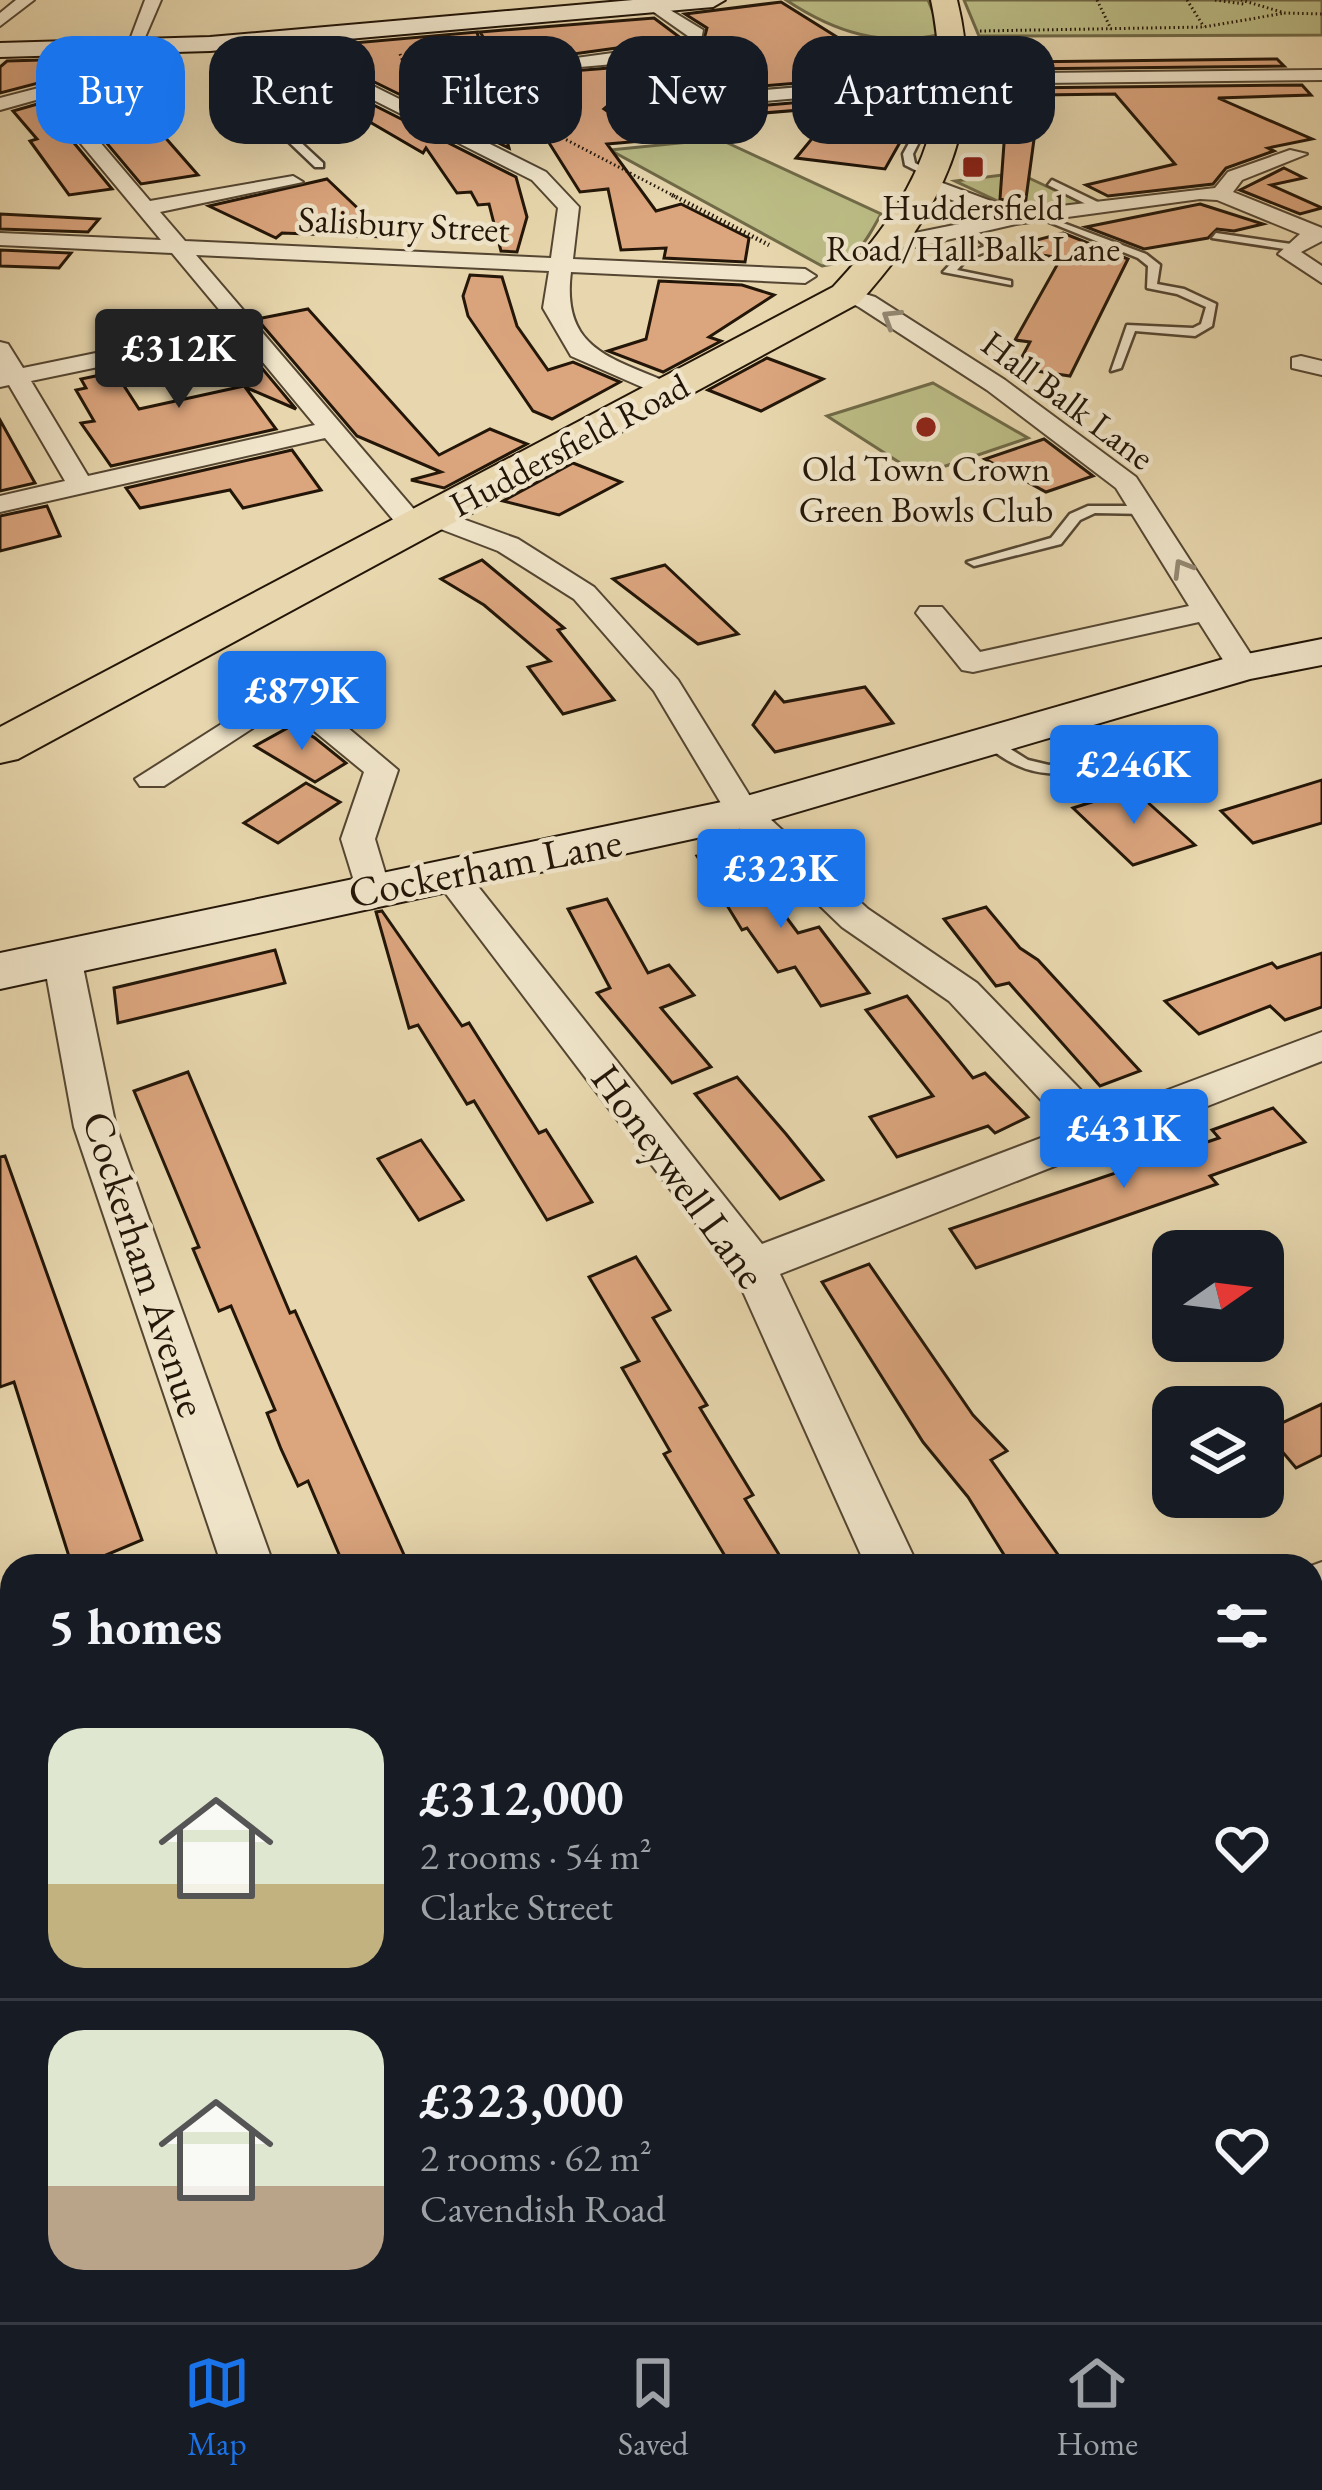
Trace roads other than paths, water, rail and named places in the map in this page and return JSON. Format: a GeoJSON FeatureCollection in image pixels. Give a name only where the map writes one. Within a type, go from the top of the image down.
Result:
{"type":"FeatureCollection","features":[{"type":"Feature","properties":{"kind":"highway","name":"Huddersfield Road"},"geometry":{"type":"LineString","coordinates":[[0,748],[846,295],[931,180],[936,144]]}},
{"type":"Feature","properties":{"kind":"street"},"geometry":{"type":"LineString","coordinates":[[0,21],[26,0]]}},
{"type":"Feature","properties":{"kind":"street"},"geometry":{"type":"LineString","coordinates":[[137,36],[153,0]]}},
{"type":"Feature","properties":{"kind":"street"},"geometry":{"type":"LineString","coordinates":[[313,36],[713,0]]}},
{"type":"Feature","properties":{"kind":"street"},"geometry":{"type":"LineString","coordinates":[[582,62],[660,56],[693,46],[697,34],[641,5]]}},
{"type":"Feature","properties":{"kind":"street"},"geometry":{"type":"LineString","coordinates":[[325,35],[344,78],[539,176],[569,207],[555,308],[579,351],[667,392]]}},
{"type":"Feature","properties":{"kind":"street"},"geometry":{"type":"LineString","coordinates":[[0,50],[36,50]]}},
{"type":"Feature","properties":{"kind":"street"},"geometry":{"type":"LineString","coordinates":[[1055,50],[1322,75]]}},
{"type":"Feature","properties":{"kind":"street"},"geometry":{"type":"LineString","coordinates":[[4,98],[36,93]]}},
{"type":"Feature","properties":{"kind":"street"},"geometry":{"type":"LineString","coordinates":[[91,144],[331,429],[425,522],[508,545],[584,593],[667,687],[743,813],[855,918],[963,992],[1096,1131]]}},
{"type":"Feature","properties":{"kind":"street"},"geometry":{"type":"LineString","coordinates":[[1220,194],[1235,176],[1297,154]]}},
{"type":"Feature","properties":{"kind":"street"},"geometry":{"type":"LineString","coordinates":[[931,180],[1016,218]]}},
{"type":"Feature","properties":{"kind":"street"},"geometry":{"type":"LineString","coordinates":[[145,208],[293,182]]}},
{"type":"Feature","properties":{"kind":"street"},"geometry":{"type":"LineString","coordinates":[[891,240],[916,241],[1016,218],[1104,209],[1172,194],[1220,194],[1321,235]]}},
{"type":"Feature","properties":{"kind":"street"},"geometry":{"type":"LineString","coordinates":[[1321,235],[1291,247],[1295,261],[1322,276]]}},
{"type":"Feature","properties":{"kind":"street","name":"Salisbury Street"},"geometry":{"type":"LineString","coordinates":[[0,239],[805,276]]}},
{"type":"Feature","properties":{"kind":"street","name":"Hall Balk Lane"},"geometry":{"type":"LineString","coordinates":[[846,295],[867,302],[996,385],[1029,415],[1110,469],[1147,510],[1243,668]]}},
{"type":"Feature","properties":{"kind":"street"},"geometry":{"type":"LineString","coordinates":[[8,378],[247,329]]}},
{"type":"Feature","properties":{"kind":"street"},"geometry":{"type":"LineString","coordinates":[[0,349],[8,378],[81,486]]}},
{"type":"Feature","properties":{"kind":"street"},"geometry":{"type":"LineString","coordinates":[[0,504],[331,429]]}},
{"type":"Feature","properties":{"kind":"street"},"geometry":{"type":"LineString","coordinates":[[931,613],[973,663],[1208,611]]}},
{"type":"Feature","properties":{"kind":"street","name":"Cockerham Lane"},"geometry":{"type":"LineString","coordinates":[[0,971],[743,813],[1243,668],[1322,652]]}},
{"type":"Feature","properties":{"kind":"street"},"geometry":{"type":"LineString","coordinates":[[152,779],[286,692],[381,770],[358,839],[372,889]]}},
{"type":"Feature","properties":{"kind":"street","name":"Honeywell Lane"},"geometry":{"type":"LineString","coordinates":[[452,878],[754,1267],[886,1554]]}},
{"type":"Feature","properties":{"kind":"street","name":"Cockerham Avenue"},"geometry":{"type":"LineString","coordinates":[[62,957],[95,1127],[244,1554]]}},
{"type":"Feature","properties":{"kind":"street"},"geometry":{"type":"LineString","coordinates":[[754,1267],[1322,1046]]}},
{"type":"Feature","properties":{"kind":"lane"},"geometry":{"type":"LineString","coordinates":[[297,144],[319,165]]}},
{"type":"Feature","properties":{"kind":"lane"},"geometry":{"type":"LineString","coordinates":[[1052,183],[1104,209]]}},
{"type":"Feature","properties":{"kind":"lane"},"geometry":{"type":"LineString","coordinates":[[1043,216],[1142,256],[1154,265],[1150,286],[1201,298],[1212,306],[1206,326],[1195,332],[1131,327],[1115,368]]}},
{"type":"Feature","properties":{"kind":"lane"},"geometry":{"type":"LineString","coordinates":[[970,229],[994,247],[963,257],[949,272],[1006,283]]}},
{"type":"Feature","properties":{"kind":"lane"},"geometry":{"type":"LineString","coordinates":[[1216,236],[1291,247]]}},
{"type":"Feature","properties":{"kind":"lane"},"geometry":{"type":"LineString","coordinates":[[974,562],[1055,541],[1075,518],[1093,508],[1147,510]]}},
{"type":"Feature","properties":{"kind":"lane"},"geometry":{"type":"LineString","coordinates":[[293,698],[335,673]]}},
{"type":"Feature","properties":{"kind":"lane"},"geometry":{"type":"LineString","coordinates":[[990,741],[1023,768],[1040,772],[1116,757]]}},
{"type":"Feature","properties":{"kind":"place","name":"Huddersfield Road/Hall Balk Lane"},"geometry":{"type":"Point","coordinates":[973,167]}},
{"type":"Feature","properties":{"kind":"place","name":"Old Town Crown Green Bowls Club"},"geometry":{"type":"Point","coordinates":[926,427]}}]}
